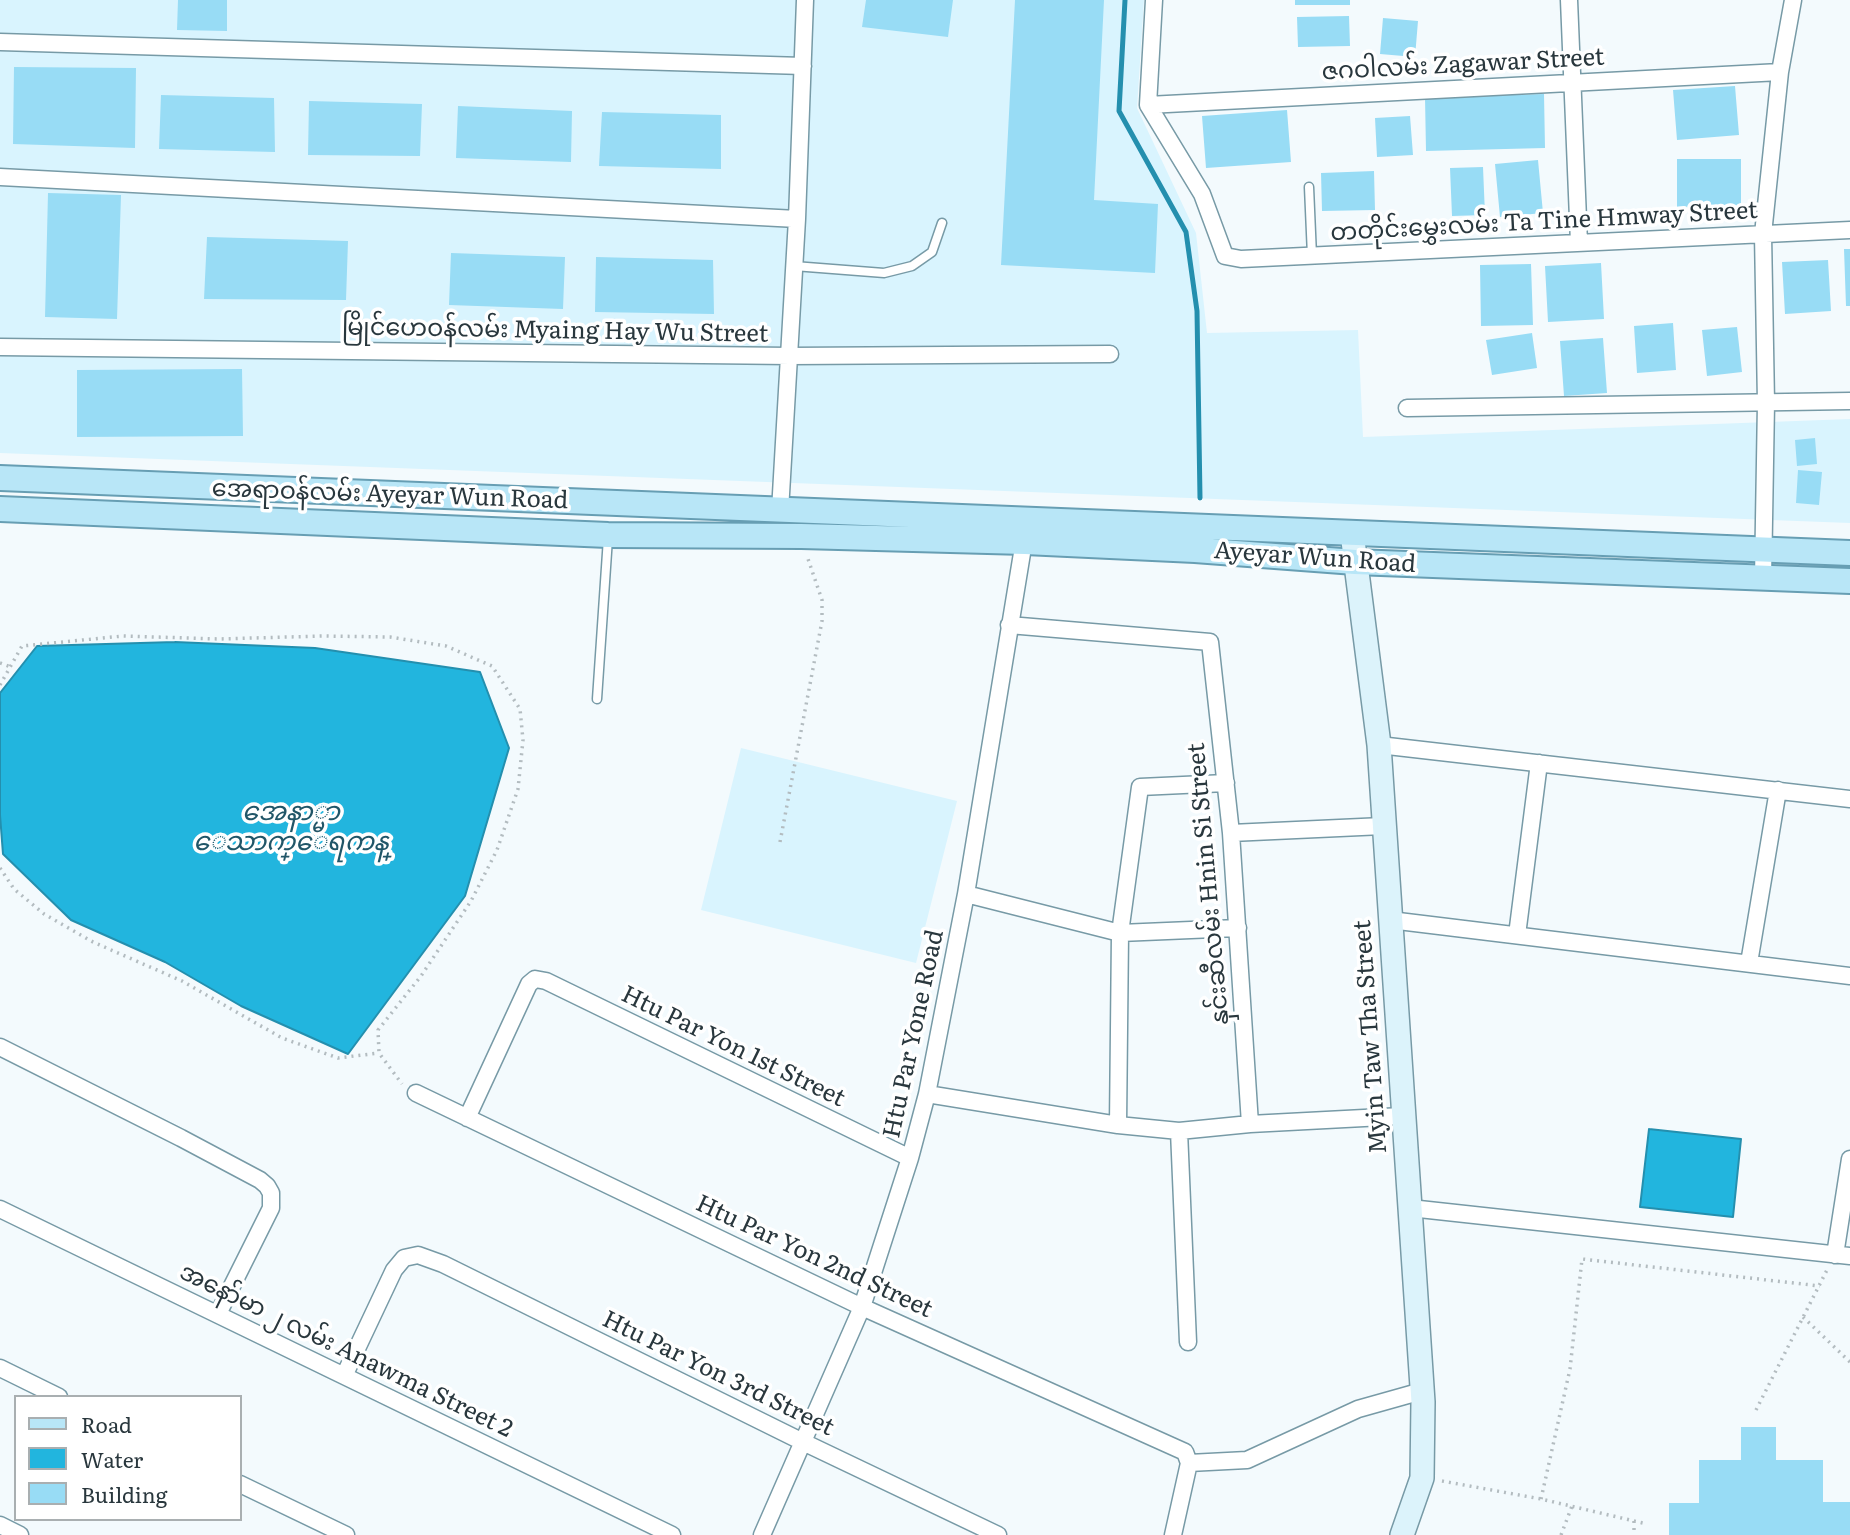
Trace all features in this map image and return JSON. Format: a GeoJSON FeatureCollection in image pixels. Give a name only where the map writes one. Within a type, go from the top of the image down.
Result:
{"type":"FeatureCollection","features":[{"type":"Feature","properties":{"kind":"main road","name":"အေရာဝန်လမ်း Ayeyar Wun Road"},"geometry":{"type":"LineString","coordinates":[[0,478],[780,511]]}},
{"type":"Feature","properties":{"kind":"main road","name":"အေရာဝန်လမ်း Ayeyar Wun Road"},"geometry":{"type":"LineString","coordinates":[[0,509],[608,535],[790,537]]}},
{"type":"Feature","properties":{"kind":"main road","name":"Ayeyar Wun Road"},"geometry":{"type":"LineString","coordinates":[[780,511],[1025,530],[1195,550],[1355,562],[1850,581]]}},
{"type":"Feature","properties":{"kind":"main road","name":"Ayeyar Wun Road"},"geometry":{"type":"LineString","coordinates":[[790,537],[1025,530],[1352,533],[1850,553]]}},
{"type":"Feature","properties":{"kind":"main road","name":"Myin Taw Tha Street"},"geometry":{"type":"LineString","coordinates":[[1352,533],[1379,745],[1422,1391],[1422,1478],[1402,1535]]}},
{"type":"Feature","properties":{"kind":"street"},"geometry":{"type":"LineString","coordinates":[[780,511],[797,219],[805,0]]}},
{"type":"Feature","properties":{"kind":"street"},"geometry":{"type":"LineString","coordinates":[[1148,105],[1154,0]]}},
{"type":"Feature","properties":{"kind":"street"},"geometry":{"type":"LineString","coordinates":[[1569,0],[1579,243]]}},
{"type":"Feature","properties":{"kind":"street"},"geometry":{"type":"LineString","coordinates":[[1763,578],[1766,403],[1763,234],[1780,72],[1793,0]]}},
{"type":"Feature","properties":{"kind":"street"},"geometry":{"type":"LineString","coordinates":[[0,42],[803,66]]}},
{"type":"Feature","properties":{"kind":"street","name":"ဇဂဝါလမ်း Zagawar Street"},"geometry":{"type":"LineString","coordinates":[[1148,105],[1780,72]]}},
{"type":"Feature","properties":{"kind":"street","name":"တတိုင်းမွှေးလမ်း Ta Tine Hmway Street"},"geometry":{"type":"LineString","coordinates":[[1148,105],[1202,194],[1224,256],[1241,259],[1850,230]]}},
{"type":"Feature","properties":{"kind":"street"},"geometry":{"type":"LineString","coordinates":[[0,177],[797,219]]}},
{"type":"Feature","properties":{"kind":"street","name":"မြိုင်ဟေဝန်လမ်း Myaing Hay Wu Street"},"geometry":{"type":"LineString","coordinates":[[0,347],[789,356],[1110,355]]}},
{"type":"Feature","properties":{"kind":"street"},"geometry":{"type":"LineString","coordinates":[[1407,408],[1850,401]]}},
{"type":"Feature","properties":{"kind":"street","name":"Htu Par Yone Road"},"geometry":{"type":"LineString","coordinates":[[762,1535],[862,1307],[910,1158],[927,1094],[966,894],[1025,530]]}},
{"type":"Feature","properties":{"kind":"street","name":"နှင်းဆီလမ်း Hnin Si Street"},"geometry":{"type":"LineString","coordinates":[[1009,625],[1210,642],[1231,833],[1250,1124]]}},
{"type":"Feature","properties":{"kind":"street"},"geometry":{"type":"LineString","coordinates":[[1379,745],[1850,799]]}},
{"type":"Feature","properties":{"kind":"street"},"geometry":{"type":"LineString","coordinates":[[1517,935],[1539,763]]}},
{"type":"Feature","properties":{"kind":"street"},"geometry":{"type":"LineString","coordinates":[[1118,1125],[1120,933],[1140,787],[1226,783]]}},
{"type":"Feature","properties":{"kind":"street"},"geometry":{"type":"LineString","coordinates":[[1749,963],[1778,790]]}},
{"type":"Feature","properties":{"kind":"street"},"geometry":{"type":"LineString","coordinates":[[1231,833],[1383,825]]}},
{"type":"Feature","properties":{"kind":"street"},"geometry":{"type":"LineString","coordinates":[[966,894],[1120,933],[1238,928]]}},
{"type":"Feature","properties":{"kind":"street"},"geometry":{"type":"LineString","coordinates":[[1390,920],[1850,976]]}},
{"type":"Feature","properties":{"kind":"street","name":"Htu Par Yon 1st Street"},"geometry":{"type":"LineString","coordinates":[[467,1118],[529,984],[535,979],[545,981],[910,1158]]}},
{"type":"Feature","properties":{"kind":"street"},"geometry":{"type":"LineString","coordinates":[[0,1047],[260,1180],[271,1193],[271,1208],[218,1314]]}},
{"type":"Feature","properties":{"kind":"street","name":"Htu Par Yon 2nd Street"},"geometry":{"type":"LineString","coordinates":[[416,1093],[862,1307],[1185,1452],[1189,1463]]}},
{"type":"Feature","properties":{"kind":"street"},"geometry":{"type":"LineString","coordinates":[[927,1094],[1118,1125],[1179,1131],[1250,1124],[1402,1116]]}},
{"type":"Feature","properties":{"kind":"street"},"geometry":{"type":"LineString","coordinates":[[1179,1131],[1188,1342]]}},
{"type":"Feature","properties":{"kind":"street"},"geometry":{"type":"LineString","coordinates":[[1410,1208],[1842,1255],[1850,1159]]}},
{"type":"Feature","properties":{"kind":"street","name":"အနော်မာ ၂ လမ်း Anawma Street 2"},"geometry":{"type":"LineString","coordinates":[[0,1209],[672,1535]]}},
{"type":"Feature","properties":{"kind":"street","name":"Htu Par Yon 3rd Street"},"geometry":{"type":"LineString","coordinates":[[344,1376],[394,1270],[404,1258],[418,1255],[443,1264],[998,1535]]}},
{"type":"Feature","properties":{"kind":"street"},"geometry":{"type":"LineString","coordinates":[[0,1368],[55,1395]]}},
{"type":"Feature","properties":{"kind":"street"},"geometry":{"type":"LineString","coordinates":[[1173,1535],[1189,1463],[1247,1460],[1358,1409],[1422,1391]]}},
{"type":"Feature","properties":{"kind":"street"},"geometry":{"type":"LineString","coordinates":[[242,1485],[346,1535]]}},
{"type":"Feature","properties":{"kind":"street"},"geometry":{"type":"LineString","coordinates":[[0,1525],[20,1535]]}},
{"type":"Feature","properties":{"kind":"lane"},"geometry":{"type":"LineString","coordinates":[[1310,187],[1312,256]]}},
{"type":"Feature","properties":{"kind":"lane"},"geometry":{"type":"LineString","coordinates":[[794,266],[884,272],[912,266],[932,253],[942,223]]}},
{"type":"Feature","properties":{"kind":"lane"},"geometry":{"type":"LineString","coordinates":[[597,699],[608,535]]}},
{"type":"Feature","properties":{"kind":"path"},"geometry":{"type":"LineString","coordinates":[[780,842],[822,621],[822,600],[790,537]]}},
{"type":"Feature","properties":{"kind":"path"},"geometry":{"type":"LineString","coordinates":[[0,685],[22,646],[123,636],[219,639],[390,637],[446,646],[492,666],[520,709],[523,740],[518,789],[497,850],[471,901],[421,976],[378,1030],[379,1053],[402,1084],[416,1093]]}},
{"type":"Feature","properties":{"kind":"path"},"geometry":{"type":"LineString","coordinates":[[0,663],[11,667]]}},
{"type":"Feature","properties":{"kind":"path"},"geometry":{"type":"LineString","coordinates":[[0,867],[14,889],[44,914],[93,942],[182,981],[282,1038],[338,1058],[379,1053]]}},
{"type":"Feature","properties":{"kind":"path"},"geometry":{"type":"LineString","coordinates":[[1756,1410],[1820,1286],[1842,1255]]}},
{"type":"Feature","properties":{"kind":"path"},"geometry":{"type":"LineString","coordinates":[[1541,1499],[1570,1369],[1582,1259],[1820,1286]]}},
{"type":"Feature","properties":{"kind":"path"},"geometry":{"type":"LineString","coordinates":[[1803,1317],[1850,1362]]}},
{"type":"Feature","properties":{"kind":"path"},"geometry":{"type":"LineString","coordinates":[[1422,1478],[1541,1499],[1647,1524]]}},
{"type":"Feature","properties":{"kind":"path"},"geometry":{"type":"LineString","coordinates":[[1561,1535],[1572,1506]]}},
{"type":"Feature","properties":{"kind":"path"},"geometry":{"type":"LineString","coordinates":[[1634,1521],[1634,1535]]}},
{"type":"Feature","properties":{"kind":"shaded area"},"geometry":{"type":"Polygon","coordinates":[[[0,0],[1144,0],[1137,108],[1196,233],[1207,333],[1358,330],[1363,437],[1850,419],[1850,523],[0,453],[0,0]]]}},
{"type":"Feature","properties":{"kind":"shaded area"},"geometry":{"type":"Polygon","coordinates":[[[741,748],[957,801],[916,963],[701,910],[741,748]]]}},
{"type":"Feature","properties":{"kind":"water","name":"အေနာ္မာ ေသာက္ေရကန္"},"geometry":{"type":"Polygon","coordinates":[[[175,642],[315,648],[480,672],[509,748],[465,896],[348,1054],[241,1006],[165,962],[71,920],[3,854],[0,815],[0,693],[37,646],[175,642]]]}},
{"type":"Feature","properties":{"kind":"water"},"geometry":{"type":"Polygon","coordinates":[[[1649,1129],[1741,1139],[1733,1217],[1640,1207],[1649,1129]]]}},
{"type":"Feature","properties":{"kind":"building"},"geometry":{"type":"Polygon","coordinates":[[[178,0],[227,0],[227,31],[177,30],[178,0]]]}},
{"type":"Feature","properties":{"kind":"building"},"geometry":{"type":"Polygon","coordinates":[[[866,0],[953,0],[948,37],[862,27],[866,0]]]}},
{"type":"Feature","properties":{"kind":"building"},"geometry":{"type":"Polygon","coordinates":[[[1015,0],[1104,0],[1094,200],[1158,204],[1155,273],[1001,265],[1015,0]]]}},
{"type":"Feature","properties":{"kind":"building"},"geometry":{"type":"Polygon","coordinates":[[[1295,0],[1350,0],[1350,5],[1295,5],[1295,0]]]}},
{"type":"Feature","properties":{"kind":"building"},"geometry":{"type":"Polygon","coordinates":[[[1349,16],[1350,46],[1298,47],[1297,17],[1349,16]]]}},
{"type":"Feature","properties":{"kind":"building"},"geometry":{"type":"Polygon","coordinates":[[[1383,18],[1418,21],[1415,57],[1380,54],[1383,18]]]}},
{"type":"Feature","properties":{"kind":"building"},"geometry":{"type":"Polygon","coordinates":[[[14,67],[136,68],[135,148],[13,144],[14,67]]]}},
{"type":"Feature","properties":{"kind":"building"},"geometry":{"type":"Polygon","coordinates":[[[1735,86],[1739,135],[1677,140],[1673,90],[1735,86]]]}},
{"type":"Feature","properties":{"kind":"building"},"geometry":{"type":"Polygon","coordinates":[[[1544,94],[1545,148],[1426,151],[1425,97],[1544,94]]]}},
{"type":"Feature","properties":{"kind":"building"},"geometry":{"type":"Polygon","coordinates":[[[161,95],[274,98],[275,152],[159,149],[161,95]]]}},
{"type":"Feature","properties":{"kind":"building"},"geometry":{"type":"Polygon","coordinates":[[[309,101],[422,104],[420,156],[308,155],[309,101]]]}},
{"type":"Feature","properties":{"kind":"building"},"geometry":{"type":"Polygon","coordinates":[[[458,106],[572,111],[571,162],[456,158],[458,106]]]}},
{"type":"Feature","properties":{"kind":"building"},"geometry":{"type":"Polygon","coordinates":[[[1287,110],[1291,162],[1206,168],[1202,116],[1287,110]]]}},
{"type":"Feature","properties":{"kind":"building"},"geometry":{"type":"Polygon","coordinates":[[[602,112],[721,115],[721,169],[599,166],[602,112]]]}},
{"type":"Feature","properties":{"kind":"building"},"geometry":{"type":"Polygon","coordinates":[[[1410,116],[1413,155],[1377,157],[1375,118],[1410,116]]]}},
{"type":"Feature","properties":{"kind":"building"},"geometry":{"type":"Polygon","coordinates":[[[1677,159],[1741,159],[1741,209],[1677,209],[1677,159]]]}},
{"type":"Feature","properties":{"kind":"building"},"geometry":{"type":"Polygon","coordinates":[[[1538,160],[1543,213],[1500,217],[1495,164],[1538,160]]]}},
{"type":"Feature","properties":{"kind":"building"},"geometry":{"type":"Polygon","coordinates":[[[1483,167],[1485,215],[1452,216],[1450,168],[1483,167]]]}},
{"type":"Feature","properties":{"kind":"building"},"geometry":{"type":"Polygon","coordinates":[[[1374,171],[1375,210],[1322,211],[1321,173],[1374,171]]]}},
{"type":"Feature","properties":{"kind":"building"},"geometry":{"type":"Polygon","coordinates":[[[48,193],[121,195],[117,319],[45,317],[48,193]]]}},
{"type":"Feature","properties":{"kind":"building"},"geometry":{"type":"Polygon","coordinates":[[[207,237],[348,241],[346,300],[204,299],[207,237]]]}},
{"type":"Feature","properties":{"kind":"building"},"geometry":{"type":"Polygon","coordinates":[[[1844,249],[1850,249],[1850,306],[1846,306],[1844,249]]]}},
{"type":"Feature","properties":{"kind":"building"},"geometry":{"type":"Polygon","coordinates":[[[451,253],[565,257],[563,309],[449,305],[451,253]]]}},
{"type":"Feature","properties":{"kind":"building"},"geometry":{"type":"Polygon","coordinates":[[[596,257],[713,260],[714,314],[595,312],[596,257]]]}},
{"type":"Feature","properties":{"kind":"building"},"geometry":{"type":"Polygon","coordinates":[[[1828,260],[1831,311],[1785,314],[1782,262],[1828,260]]]}},
{"type":"Feature","properties":{"kind":"building"},"geometry":{"type":"Polygon","coordinates":[[[1601,263],[1604,319],[1548,322],[1545,266],[1601,263]]]}},
{"type":"Feature","properties":{"kind":"building"},"geometry":{"type":"Polygon","coordinates":[[[1531,264],[1533,325],[1481,326],[1480,265],[1531,264]]]}},
{"type":"Feature","properties":{"kind":"building"},"geometry":{"type":"Polygon","coordinates":[[[1673,323],[1676,370],[1637,373],[1634,326],[1673,323]]]}},
{"type":"Feature","properties":{"kind":"building"},"geometry":{"type":"Polygon","coordinates":[[[1737,327],[1742,372],[1707,376],[1702,330],[1737,327]]]}},
{"type":"Feature","properties":{"kind":"building"},"geometry":{"type":"Polygon","coordinates":[[[1532,333],[1537,368],[1492,375],[1486,340],[1532,333]]]}},
{"type":"Feature","properties":{"kind":"building"},"geometry":{"type":"Polygon","coordinates":[[[1603,338],[1607,393],[1564,396],[1560,341],[1603,338]]]}},
{"type":"Feature","properties":{"kind":"building"},"geometry":{"type":"Polygon","coordinates":[[[242,369],[243,436],[77,437],[77,370],[242,369]]]}},
{"type":"Feature","properties":{"kind":"building"},"geometry":{"type":"Polygon","coordinates":[[[1815,438],[1817,464],[1797,466],[1795,440],[1815,438]]]}},
{"type":"Feature","properties":{"kind":"building"},"geometry":{"type":"Polygon","coordinates":[[[1798,470],[1822,472],[1819,505],[1796,503],[1798,470]]]}},
{"type":"Feature","properties":{"kind":"building"},"geometry":{"type":"Polygon","coordinates":[[[1741,1427],[1776,1427],[1776,1460],[1823,1460],[1823,1502],[1850,1502],[1850,1535],[1669,1535],[1669,1503],[1699,1503],[1699,1460],[1741,1460],[1741,1427]]]}},
{"type":"Feature","properties":{"kind":"waterway"},"geometry":{"type":"LineString","coordinates":[[1125,0],[1119,111],[1186,232],[1197,311],[1200,498]]}}]}
